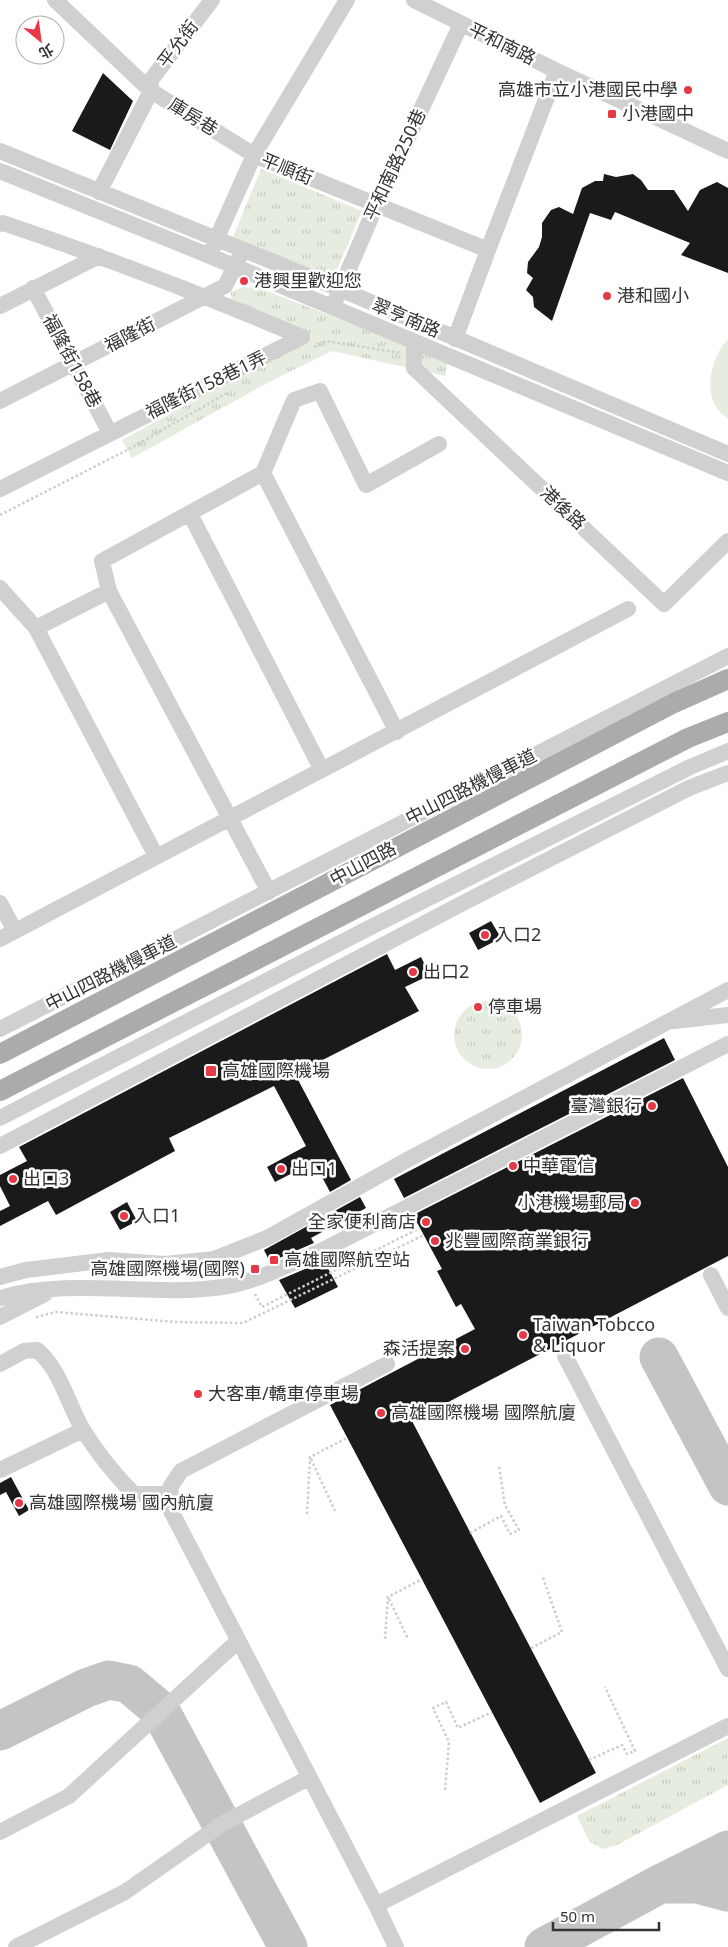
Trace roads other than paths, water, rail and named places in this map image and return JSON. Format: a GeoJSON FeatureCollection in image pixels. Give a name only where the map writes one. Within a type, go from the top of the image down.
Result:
{"type":"FeatureCollection","features":[{"type":"Feature","properties":{"kind":"main road","name":"中山四路"},"geometry":{"type":"LineString","coordinates":[[0,1054],[665,707],[728,679]]}},
{"type":"Feature","properties":{"kind":"main road","name":"中山四路"},"geometry":{"type":"LineString","coordinates":[[0,1091],[688,738],[728,722]]}},
{"type":"Feature","properties":{"kind":"street","name":"庫房巷"},"geometry":{"type":"LineString","coordinates":[[55,0],[151,91],[254,155]]}},
{"type":"Feature","properties":{"kind":"street","name":"平允街"},"geometry":{"type":"LineString","coordinates":[[99,192],[151,91],[151,80],[212,0]]}},
{"type":"Feature","properties":{"kind":"street","name":"平順街"},"geometry":{"type":"LineString","coordinates":[[347,0],[254,155],[488,250]]}},
{"type":"Feature","properties":{"kind":"street","name":"平和南路"},"geometry":{"type":"LineString","coordinates":[[414,0],[557,71],[728,151]]}},
{"type":"Feature","properties":{"kind":"street","name":"平和南路250巷"},"geometry":{"type":"LineString","coordinates":[[332,308],[376,206],[461,24]]}},
{"type":"Feature","properties":{"kind":"street"},"geometry":{"type":"LineString","coordinates":[[455,339],[557,71]]}},
{"type":"Feature","properties":{"kind":"street","name":"翠亨南路"},"geometry":{"type":"LineString","coordinates":[[0,151],[242,252],[340,289],[728,454]]}},
{"type":"Feature","properties":{"kind":"street"},"geometry":{"type":"LineString","coordinates":[[210,256],[254,155]]}},
{"type":"Feature","properties":{"kind":"street","name":"翠亨南路"},"geometry":{"type":"LineString","coordinates":[[0,171],[210,256],[332,308],[414,348],[728,473]]}},
{"type":"Feature","properties":{"kind":"street"},"geometry":{"type":"LineString","coordinates":[[1,224],[98,256],[206,296]]}},
{"type":"Feature","properties":{"kind":"street","name":"福隆街"},"geometry":{"type":"LineString","coordinates":[[0,401],[225,286],[242,252]]}},
{"type":"Feature","properties":{"kind":"street"},"geometry":{"type":"LineString","coordinates":[[0,306],[98,256]]}},
{"type":"Feature","properties":{"kind":"street","name":"福隆街158巷"},"geometry":{"type":"LineString","coordinates":[[33,288],[110,433]]}},
{"type":"Feature","properties":{"kind":"street","name":"福隆街158巷1弄"},"geometry":{"type":"LineString","coordinates":[[0,489],[110,433],[306,344],[206,296]]}},
{"type":"Feature","properties":{"kind":"street","name":"港後路"},"geometry":{"type":"LineString","coordinates":[[414,348],[414,368],[664,604],[728,541]]}},
{"type":"Feature","properties":{"kind":"street"},"geometry":{"type":"LineString","coordinates":[[269,892],[109,591],[102,561],[263,473],[294,400],[320,391],[366,485],[439,444]]}},
{"type":"Feature","properties":{"kind":"street"},"geometry":{"type":"LineString","coordinates":[[263,473],[397,732]]}},
{"type":"Feature","properties":{"kind":"street"},"geometry":{"type":"LineString","coordinates":[[190,514],[322,770]]}},
{"type":"Feature","properties":{"kind":"street"},"geometry":{"type":"LineString","coordinates":[[0,588],[36,628],[156,856]]}},
{"type":"Feature","properties":{"kind":"street"},"geometry":{"type":"LineString","coordinates":[[36,628],[109,591]]}},
{"type":"Feature","properties":{"kind":"street"},"geometry":{"type":"LineString","coordinates":[[0,939],[628,609]]}},
{"type":"Feature","properties":{"kind":"street","name":"中山四路機慢車道"},"geometry":{"type":"LineString","coordinates":[[0,1029],[728,656]]}},
{"type":"Feature","properties":{"kind":"street"},"geometry":{"type":"LineString","coordinates":[[0,1118],[378,924],[690,767],[728,751]]}},
{"type":"Feature","properties":{"kind":"street"},"geometry":{"type":"LineString","coordinates":[[0,1146],[465,902],[689,788],[728,773]]}},
{"type":"Feature","properties":{"kind":"street"},"geometry":{"type":"LineString","coordinates":[[0,903],[15,931]]}},
{"type":"Feature","properties":{"kind":"street"},"geometry":{"type":"LineString","coordinates":[[0,1277],[35,1268],[109,1260],[165,1264],[214,1259],[267,1238],[407,1160],[728,990]]}},
{"type":"Feature","properties":{"kind":"street"},"geometry":{"type":"LineString","coordinates":[[665,1022],[728,1015]]}},
{"type":"Feature","properties":{"kind":"street"},"geometry":{"type":"LineString","coordinates":[[0,1298],[45,1289],[81,1287],[204,1289],[230,1286],[252,1279],[321,1251],[728,1044]]}},
{"type":"Feature","properties":{"kind":"street"},"geometry":{"type":"LineString","coordinates":[[711,1275],[728,1308]]}},
{"type":"Feature","properties":{"kind":"street"},"geometry":{"type":"LineString","coordinates":[[0,1317],[63,1284]]}},
{"type":"Feature","properties":{"kind":"street"},"geometry":{"type":"LineString","coordinates":[[0,1364],[24,1351],[37,1350],[48,1359],[83,1430],[112,1471],[134,1494],[170,1494]]}},
{"type":"Feature","properties":{"kind":"street"},"geometry":{"type":"LineString","coordinates":[[565,1356],[728,1669]]}},
{"type":"Feature","properties":{"kind":"street"},"geometry":{"type":"LineString","coordinates":[[387,1364],[181,1471],[170,1486],[169,1507],[396,1947]]}},
{"type":"Feature","properties":{"kind":"street"},"geometry":{"type":"LineString","coordinates":[[0,1470],[83,1430]]}},
{"type":"Feature","properties":{"kind":"street"},"geometry":{"type":"LineString","coordinates":[[0,1832],[69,1796],[238,1641]]}},
{"type":"Feature","properties":{"kind":"street"},"geometry":{"type":"LineString","coordinates":[[376,1906],[728,1726]]}},
{"type":"Feature","properties":{"kind":"street"},"geometry":{"type":"LineString","coordinates":[[16,1947],[125,1892],[222,1824],[308,1778]]}},
{"type":"Feature","properties":{"kind":"place","name":"高雄市立小港國民中學"},"geometry":{"type":"Point","coordinates":[688,90]}},
{"type":"Feature","properties":{"kind":"place","name":"小港國中"},"geometry":{"type":"Point","coordinates":[612,114]}},
{"type":"Feature","properties":{"kind":"place","name":"港興里歡迎您"},"geometry":{"type":"Point","coordinates":[244,281]}},
{"type":"Feature","properties":{"kind":"place","name":"港和國小"},"geometry":{"type":"Point","coordinates":[607,296]}},
{"type":"Feature","properties":{"kind":"place","name":"入口2"},"geometry":{"type":"Point","coordinates":[485,935]}},
{"type":"Feature","properties":{"kind":"place","name":"出口2"},"geometry":{"type":"Point","coordinates":[413,972]}},
{"type":"Feature","properties":{"kind":"place","name":"停車場"},"geometry":{"type":"Point","coordinates":[478,1007]}},
{"type":"Feature","properties":{"kind":"place","name":"高雄國際機場"},"geometry":{"type":"Point","coordinates":[211,1071]}},
{"type":"Feature","properties":{"kind":"place","name":"臺灣銀行"},"geometry":{"type":"Point","coordinates":[652,1106]}},
{"type":"Feature","properties":{"kind":"place","name":"中華電信"},"geometry":{"type":"Point","coordinates":[513,1166]}},
{"type":"Feature","properties":{"kind":"place","name":"出口1"},"geometry":{"type":"Point","coordinates":[281,1169]}},
{"type":"Feature","properties":{"kind":"place","name":"出口3"},"geometry":{"type":"Point","coordinates":[13,1179]}},
{"type":"Feature","properties":{"kind":"place","name":"小港機場郵局"},"geometry":{"type":"Point","coordinates":[635,1203]}},
{"type":"Feature","properties":{"kind":"place","name":"入口1"},"geometry":{"type":"Point","coordinates":[124,1216]}},
{"type":"Feature","properties":{"kind":"place","name":"全家便利商店"},"geometry":{"type":"Point","coordinates":[426,1222]}},
{"type":"Feature","properties":{"kind":"place","name":"兆豐國際商業銀行"},"geometry":{"type":"Point","coordinates":[435,1241]}},
{"type":"Feature","properties":{"kind":"place","name":"高雄國際航空站"},"geometry":{"type":"Point","coordinates":[274,1260]}},
{"type":"Feature","properties":{"kind":"place","name":"高雄國際機場(國際)"},"geometry":{"type":"Point","coordinates":[255,1269]}},
{"type":"Feature","properties":{"kind":"place","name":"Taiwan Tobcco & Liquor"},"geometry":{"type":"Point","coordinates":[523,1335]}},
{"type":"Feature","properties":{"kind":"place","name":"森活提案"},"geometry":{"type":"Point","coordinates":[465,1349]}},
{"type":"Feature","properties":{"kind":"place","name":"大客車/轎車停車場"},"geometry":{"type":"Point","coordinates":[198,1394]}},
{"type":"Feature","properties":{"kind":"place","name":"高雄國際機場 國際航廈"},"geometry":{"type":"Point","coordinates":[381,1413]}},
{"type":"Feature","properties":{"kind":"place","name":"高雄國際機場 國內航廈"},"geometry":{"type":"Point","coordinates":[19,1503]}}]}
